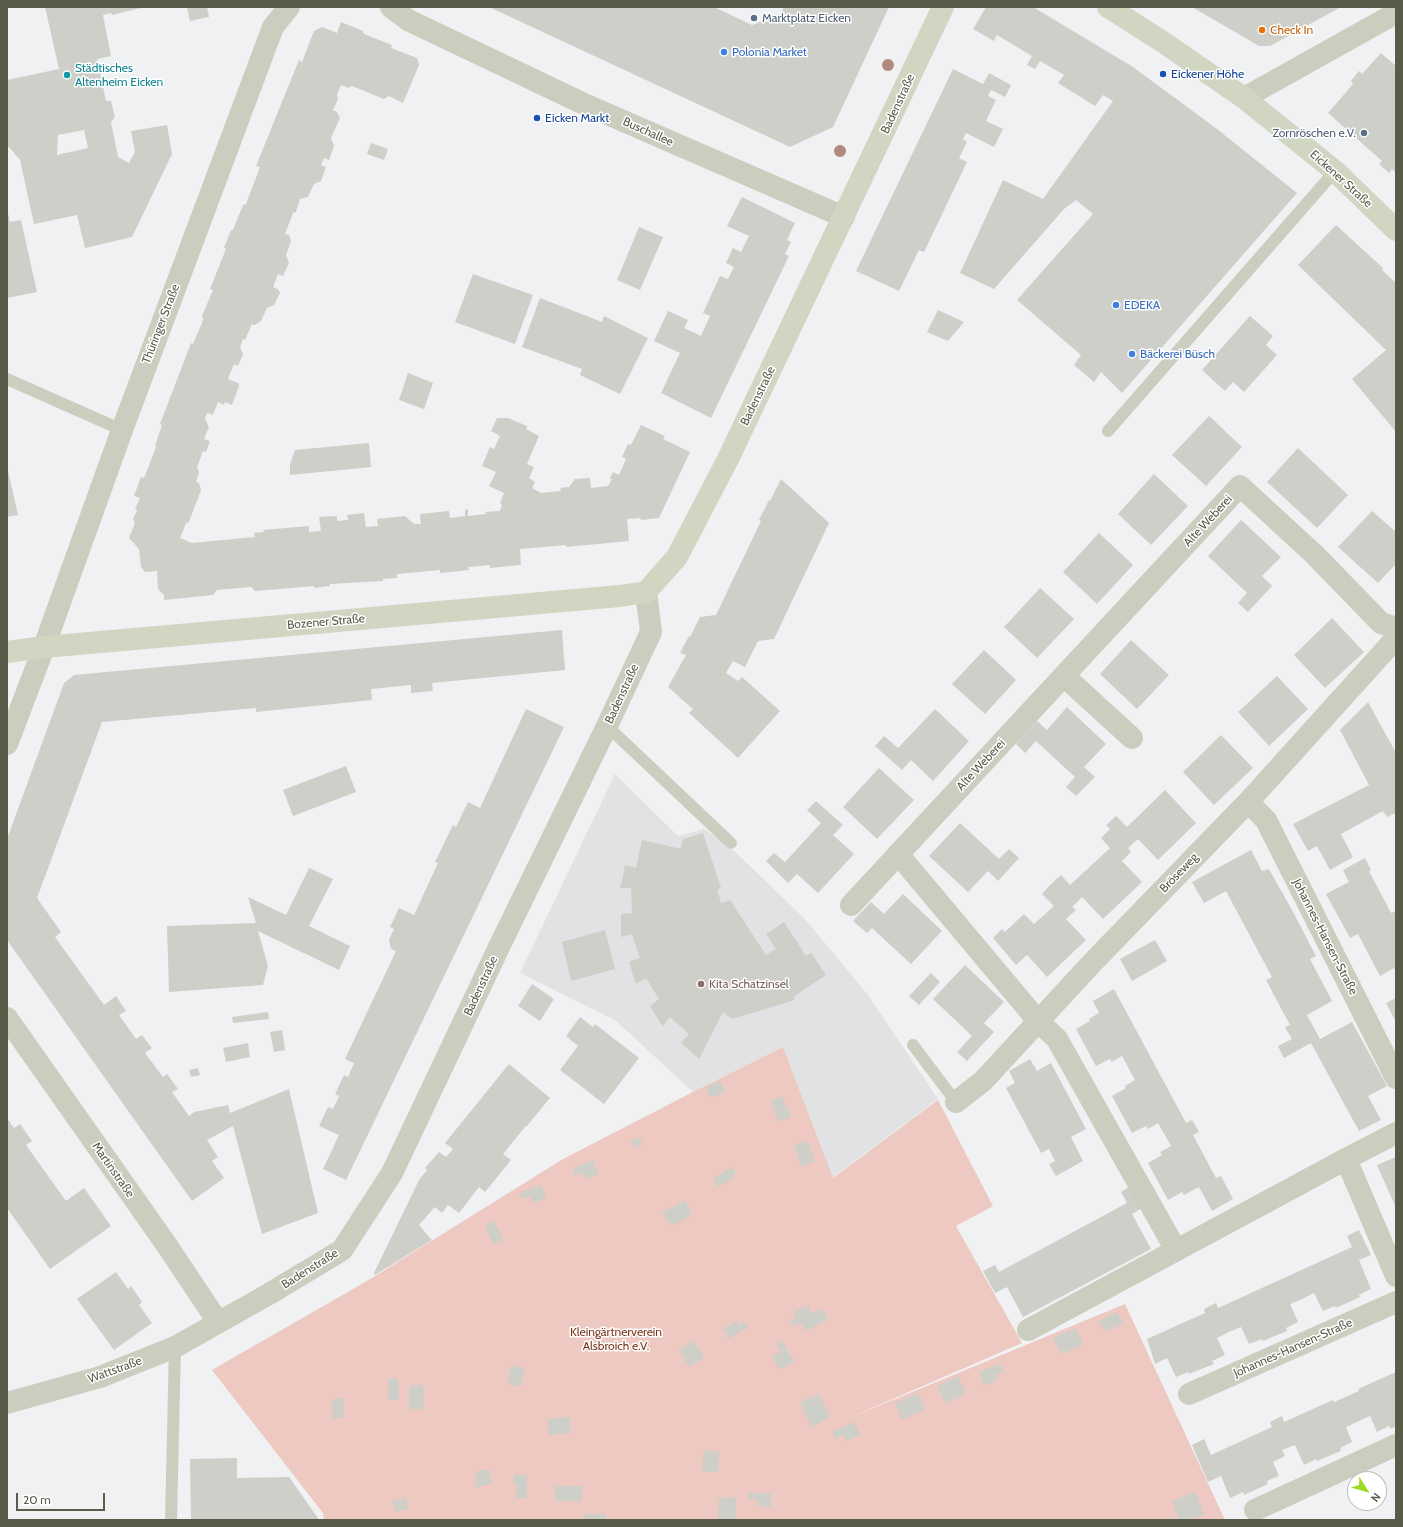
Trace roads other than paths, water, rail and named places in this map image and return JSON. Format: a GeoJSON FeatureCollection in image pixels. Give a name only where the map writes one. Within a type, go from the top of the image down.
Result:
{"type":"FeatureCollection","features":[{"type":"Feature","properties":{"kind":"street","name":"Thüringer Straße"},"geometry":{"type":"LineString","coordinates":[[44,647],[122,430],[273,27],[289,7]]}},
{"type":"Feature","properties":{"kind":"street","name":"Buschallee"},"geometry":{"type":"LineString","coordinates":[[392,7],[408,20],[582,103],[844,217]]}},
{"type":"Feature","properties":{"kind":"street","name":"Badenstraße"},"geometry":{"type":"LineString","coordinates":[[218,1322],[269,1294],[342,1250],[392,1173],[499,947],[608,726],[651,632],[646,592],[677,557],[751,411],[943,7]]}},
{"type":"Feature","properties":{"kind":"street","name":"Eickener Straße"},"geometry":{"type":"LineString","coordinates":[[1108,7],[1163,42],[1244,98],[1335,171],[1396,230]]}},
{"type":"Feature","properties":{"kind":"street"},"geometry":{"type":"LineString","coordinates":[[1244,98],[1396,13]]}},
{"type":"Feature","properties":{"kind":"street","name":"Alte Weberei"},"geometry":{"type":"LineString","coordinates":[[851,905],[1240,486],[1315,555],[1381,623],[1396,628]]}},
{"type":"Feature","properties":{"kind":"street","name":"Bozener Straße"},"geometry":{"type":"LineString","coordinates":[[7,652],[44,647],[620,596],[646,592]]}},
{"type":"Feature","properties":{"kind":"street","name":"Bröseweg"},"geometry":{"type":"LineString","coordinates":[[956,1102],[984,1081],[1038,1021],[1248,802],[1396,638]]}},
{"type":"Feature","properties":{"kind":"street"},"geometry":{"type":"LineString","coordinates":[[7,744],[44,647]]}},
{"type":"Feature","properties":{"kind":"street"},"geometry":{"type":"LineString","coordinates":[[1064,676],[1132,738]]}},
{"type":"Feature","properties":{"kind":"street","name":"Johannes-Hansen-Straße"},"geometry":{"type":"LineString","coordinates":[[1248,802],[1266,820],[1396,1078]]}},
{"type":"Feature","properties":{"kind":"street"},"geometry":{"type":"LineString","coordinates":[[898,854],[1038,1021],[1057,1039],[1176,1250]]}},
{"type":"Feature","properties":{"kind":"street","name":"Martinstraße"},"geometry":{"type":"LineString","coordinates":[[7,1018],[166,1244],[218,1322]]}},
{"type":"Feature","properties":{"kind":"street"},"geometry":{"type":"LineString","coordinates":[[1028,1330],[1396,1133]]}},
{"type":"Feature","properties":{"kind":"street"},"geometry":{"type":"LineString","coordinates":[[1346,1159],[1396,1276]]}},
{"type":"Feature","properties":{"kind":"street","name":"Johannes-Hansen-Straße"},"geometry":{"type":"LineString","coordinates":[[1189,1394],[1396,1302]]}},
{"type":"Feature","properties":{"kind":"street","name":"Wattstraße"},"geometry":{"type":"LineString","coordinates":[[7,1403],[100,1377],[175,1347],[218,1322]]}},
{"type":"Feature","properties":{"kind":"street"},"geometry":{"type":"LineString","coordinates":[[1255,1510],[1396,1445]]}},
{"type":"Feature","properties":{"kind":"lane"},"geometry":{"type":"LineString","coordinates":[[1108,431],[1335,171]]}},
{"type":"Feature","properties":{"kind":"lane"},"geometry":{"type":"LineString","coordinates":[[7,379],[122,430]]}},
{"type":"Feature","properties":{"kind":"lane"},"geometry":{"type":"LineString","coordinates":[[608,726],[731,843]]}},
{"type":"Feature","properties":{"kind":"lane"},"geometry":{"type":"LineString","coordinates":[[913,1045],[956,1102]]}},
{"type":"Feature","properties":{"kind":"lane"},"geometry":{"type":"LineString","coordinates":[[171,1520],[175,1347]]}},
{"type":"Feature","properties":{"kind":"place","name":"Marktplatz Eicken"},"geometry":{"type":"Point","coordinates":[754,18]}},
{"type":"Feature","properties":{"kind":"place","name":"Check In"},"geometry":{"type":"Point","coordinates":[1262,30]}},
{"type":"Feature","properties":{"kind":"place","name":"Polonia Market"},"geometry":{"type":"Point","coordinates":[724,52]}},
{"type":"Feature","properties":{"kind":"place","name":"Eickener Höhe"},"geometry":{"type":"Point","coordinates":[1163,74]}},
{"type":"Feature","properties":{"kind":"place","name":"Städtisches Altenheim Eicken"},"geometry":{"type":"Point","coordinates":[67,75]}},
{"type":"Feature","properties":{"kind":"place","name":"Eicken Markt"},"geometry":{"type":"Point","coordinates":[537,118]}},
{"type":"Feature","properties":{"kind":"place","name":"Zornröschen e.V."},"geometry":{"type":"Point","coordinates":[1364,133]}},
{"type":"Feature","properties":{"kind":"place","name":"EDEKA"},"geometry":{"type":"Point","coordinates":[1116,305]}},
{"type":"Feature","properties":{"kind":"place","name":"Bäckerei Büsch"},"geometry":{"type":"Point","coordinates":[1132,354]}},
{"type":"Feature","properties":{"kind":"place","name":"Kita Schatzinsel"},"geometry":{"type":"Point","coordinates":[701,984]}},
{"type":"Feature","properties":{"kind":"park label","name":"Kleingärtnerverein Alsbroich e.V."},"geometry":{"type":"Point","coordinates":[616,1339]}}]}
